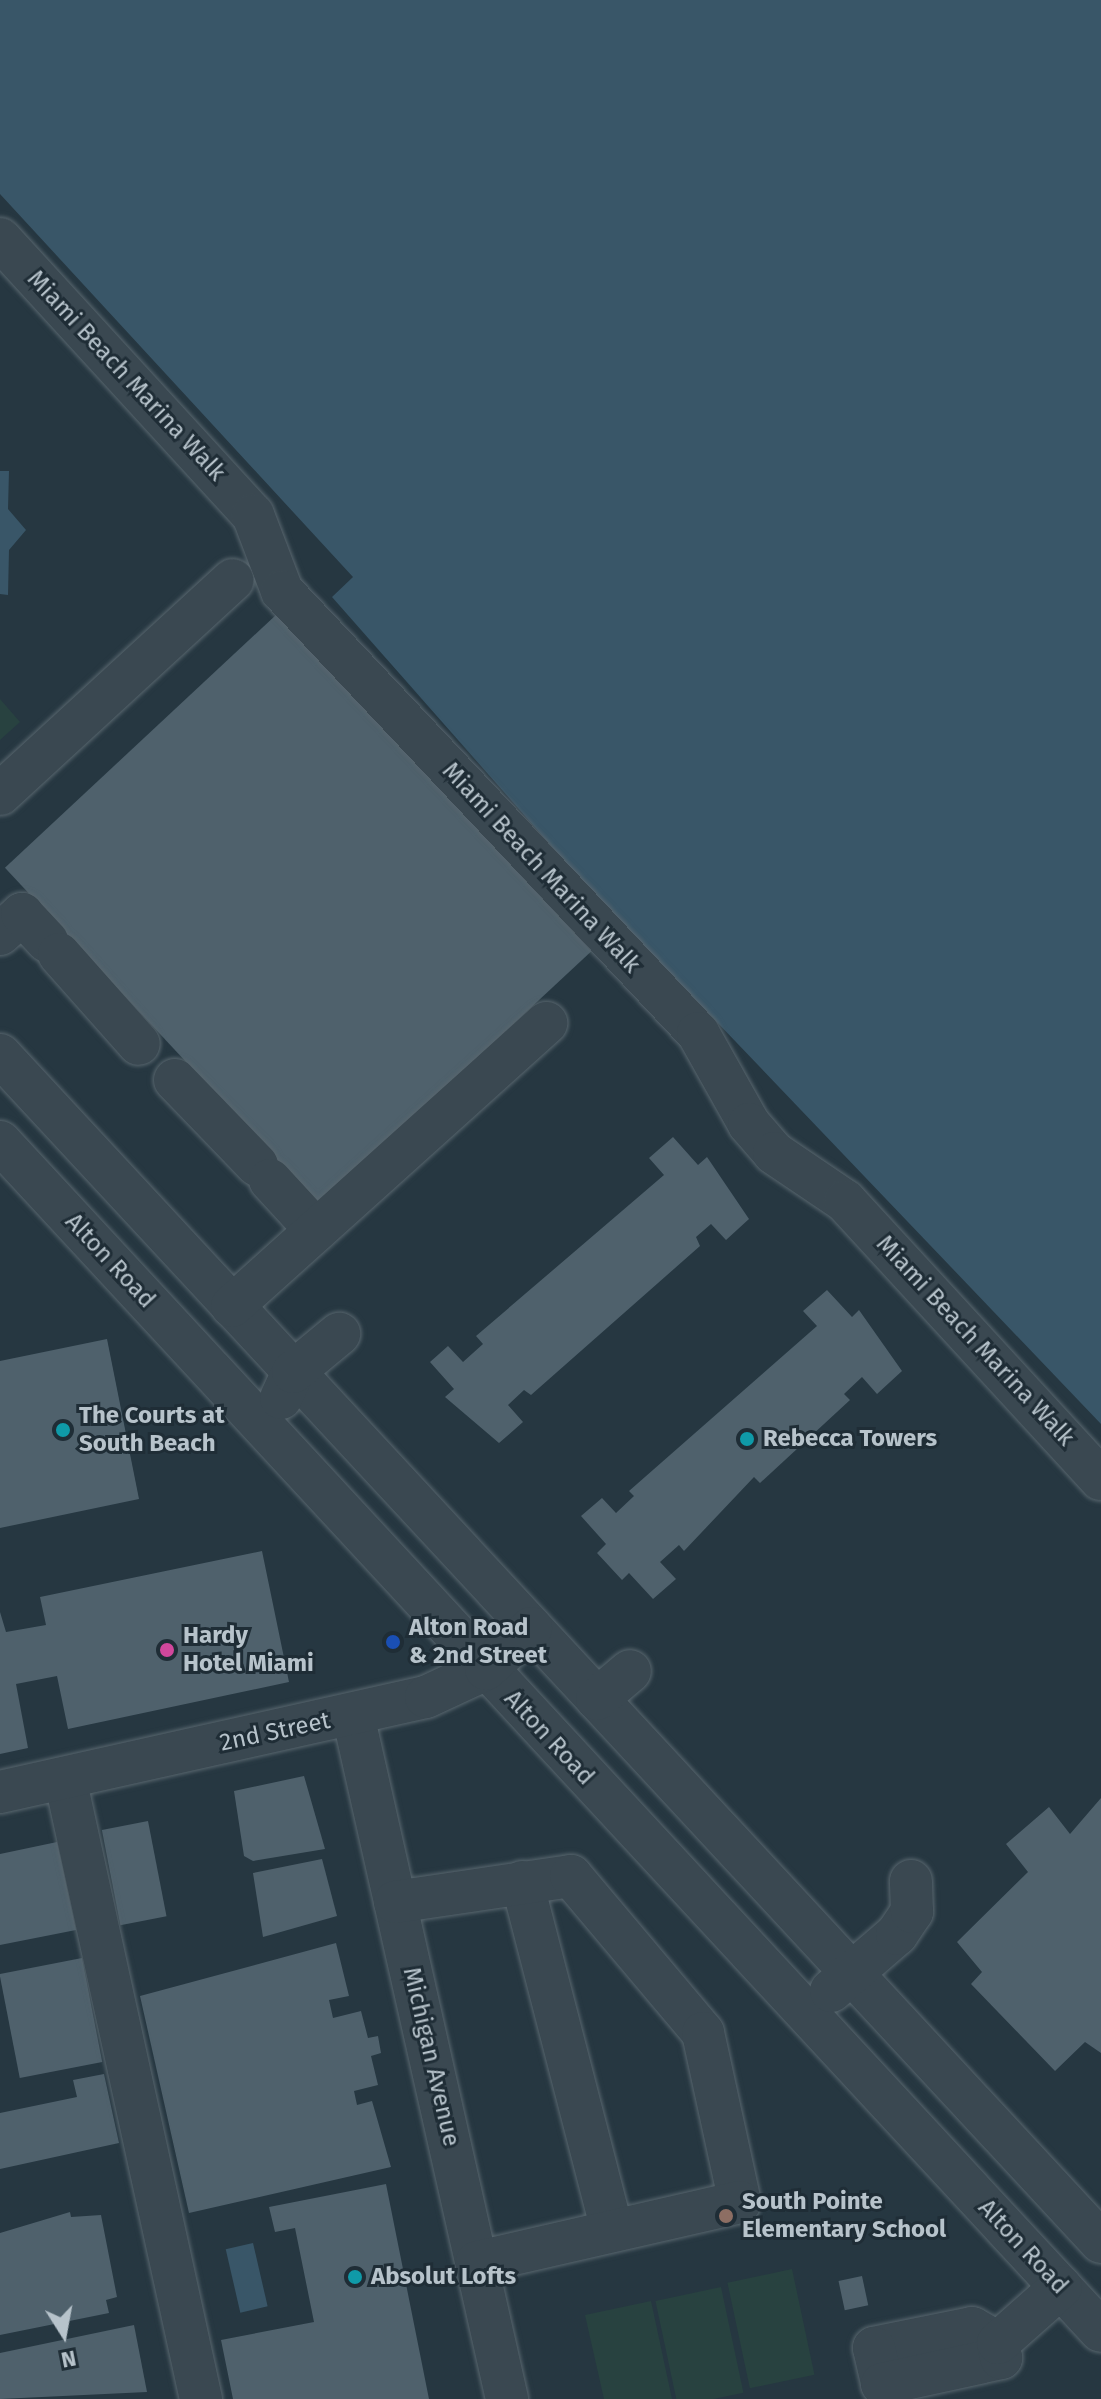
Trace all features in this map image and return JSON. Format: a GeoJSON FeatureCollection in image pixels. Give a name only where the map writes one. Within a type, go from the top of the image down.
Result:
{"type":"FeatureCollection","features":[{"type":"Feature","properties":{"kind":"street","name":"Miami Beach Marina Walk"},"geometry":{"type":"LineString","coordinates":[[0,239],[253,515],[282,591],[698,1033],[766,1144],[845,1201],[1101,1479]]}},
{"type":"Feature","properties":{"kind":"street"},"geometry":{"type":"LineString","coordinates":[[0,794],[233,580]]}},
{"type":"Feature","properties":{"kind":"street"},"geometry":{"type":"LineString","coordinates":[[0,934],[22,914],[139,1044]]}},
{"type":"Feature","properties":{"kind":"street"},"geometry":{"type":"LineString","coordinates":[[232,1306],[546,1023]]}},
{"type":"Feature","properties":{"kind":"street"},"geometry":{"type":"LineString","coordinates":[[0,1055],[1101,2242]]}},
{"type":"Feature","properties":{"kind":"street"},"geometry":{"type":"LineString","coordinates":[[175,1080],[316,1230]]}},
{"type":"Feature","properties":{"kind":"street","name":"Alton Road"},"geometry":{"type":"LineString","coordinates":[[0,1142],[1101,2331]]}},
{"type":"Feature","properties":{"kind":"street"},"geometry":{"type":"LineString","coordinates":[[275,1438],[293,1372],[339,1334]]}},
{"type":"Feature","properties":{"kind":"street","name":"2nd Street"},"geometry":{"type":"LineString","coordinates":[[0,1792],[426,1697],[486,1669],[531,1628]]}},
{"type":"Feature","properties":{"kind":"street"},"geometry":{"type":"LineString","coordinates":[[597,1699],[630,1671]]}},
{"type":"Feature","properties":{"kind":"street","name":"Michigan Avenue"},"geometry":{"type":"LineString","coordinates":[[353,1715],[507,2399]]}},
{"type":"Feature","properties":{"kind":"street"},"geometry":{"type":"LineString","coordinates":[[65,1778],[201,2399]]}},
{"type":"Feature","properties":{"kind":"street"},"geometry":{"type":"LineString","coordinates":[[395,1902],[571,1876],[703,2033],[740,2202],[477,2262]]}},
{"type":"Feature","properties":{"kind":"street"},"geometry":{"type":"LineString","coordinates":[[805,2012],[852,1974],[912,1912],[911,1881]]}},
{"type":"Feature","properties":{"kind":"street"},"geometry":{"type":"LineString","coordinates":[[522,1882],[612,2231]]}},
{"type":"Feature","properties":{"kind":"street"},"geometry":{"type":"LineString","coordinates":[[998,2343],[1061,2287]]}},
{"type":"Feature","properties":{"kind":"green space"},"geometry":{"type":"Polygon","coordinates":[[[0,699],[20,722],[0,740],[0,699]]]}},
{"type":"Feature","properties":{"kind":"green space"},"geometry":{"type":"Polygon","coordinates":[[[792,2269],[814,2375],[750,2388],[727,2283],[792,2269]]]}},
{"type":"Feature","properties":{"kind":"green space"},"geometry":{"type":"Polygon","coordinates":[[[721,2287],[743,2393],[714,2399],[676,2399],[655,2301],[721,2287]]]}},
{"type":"Feature","properties":{"kind":"green space"},"geometry":{"type":"Polygon","coordinates":[[[651,2301],[672,2399],[604,2399],[585,2315],[651,2301]]]}},
{"type":"Feature","properties":{"kind":"water"},"geometry":{"type":"Polygon","coordinates":[[[0,0],[1101,0],[1101,1424],[584,883],[332,597],[353,577],[0,194],[0,0]]]}},
{"type":"Feature","properties":{"kind":"water"},"geometry":{"type":"Polygon","coordinates":[[[0,471],[9,471],[8,509],[26,530],[9,550],[8,595],[0,594],[0,471]]]}},
{"type":"Feature","properties":{"kind":"water"},"geometry":{"type":"Polygon","coordinates":[[[253,2243],[268,2306],[240,2313],[226,2249],[253,2243]]]}},
{"type":"Feature","properties":{"kind":"building"},"geometry":{"type":"Polygon","coordinates":[[[277,614],[591,951],[319,1205],[5,868],[277,614]]]}},
{"type":"Feature","properties":{"kind":"building"},"geometry":{"type":"Polygon","coordinates":[[[673,1137],[698,1165],[707,1157],[749,1219],[726,1240],[711,1224],[696,1237],[700,1246],[531,1395],[524,1390],[508,1405],[523,1422],[499,1443],[445,1397],[454,1389],[430,1362],[448,1346],[463,1362],[483,1344],[476,1336],[664,1175],[649,1158],[673,1137]]]}},
{"type":"Feature","properties":{"kind":"building","name":"Rebecca Towers"},"geometry":{"type":"Polygon","coordinates":[[[827,1290],[852,1317],[859,1310],[902,1371],[877,1394],[862,1377],[844,1394],[850,1400],[760,1483],[754,1477],[684,1551],[679,1545],[660,1562],[676,1579],[653,1599],[629,1573],[622,1580],[597,1553],[606,1544],[581,1516],[602,1498],[616,1513],[634,1496],[629,1491],[817,1326],[803,1311],[827,1290]]]}},
{"type":"Feature","properties":{"kind":"building","name":"The Courts at South Beach"},"geometry":{"type":"Polygon","coordinates":[[[107,1339],[139,1499],[0,1528],[0,1361],[107,1339]]]}},
{"type":"Feature","properties":{"kind":"building","name":"Hardy Hotel Miami"},"geometry":{"type":"Polygon","coordinates":[[[262,1551],[289,1682],[68,1729],[57,1676],[16,1684],[28,1748],[0,1754],[0,1612],[6,1632],[46,1625],[40,1597],[262,1551]]]}},
{"type":"Feature","properties":{"kind":"building"},"geometry":{"type":"Polygon","coordinates":[[[304,1776],[325,1849],[253,1861],[244,1856],[234,1791],[304,1776]]]}},
{"type":"Feature","properties":{"kind":"building"},"geometry":{"type":"Polygon","coordinates":[[[1101,1798],[1101,2053],[1085,2042],[1055,2071],[971,1984],[982,1972],[957,1942],[1028,1872],[1006,1844],[1049,1807],[1070,1834],[1101,1798]]]}},
{"type":"Feature","properties":{"kind":"building"},"geometry":{"type":"Polygon","coordinates":[[[148,1821],[167,1916],[120,1925],[102,1830],[148,1821]]]}},
{"type":"Feature","properties":{"kind":"building"},"geometry":{"type":"Polygon","coordinates":[[[57,1842],[76,1930],[0,1945],[0,1854],[57,1842]]]}},
{"type":"Feature","properties":{"kind":"building"},"geometry":{"type":"Polygon","coordinates":[[[322,1859],[337,1916],[263,1937],[253,1873],[322,1859]]]}},
{"type":"Feature","properties":{"kind":"building"},"geometry":{"type":"Polygon","coordinates":[[[336,1943],[349,1996],[329,2000],[333,2018],[361,2011],[368,2038],[378,2036],[381,2053],[371,2056],[378,2085],[354,2091],[357,2105],[372,2101],[391,2167],[189,2213],[140,1996],[336,1943]]]}},
{"type":"Feature","properties":{"kind":"building"},"geometry":{"type":"Polygon","coordinates":[[[82,1958],[102,2062],[20,2078],[0,1974],[82,1958]]]}},
{"type":"Feature","properties":{"kind":"building"},"geometry":{"type":"Polygon","coordinates":[[[104,2074],[119,2143],[0,2169],[0,2113],[77,2097],[73,2080],[104,2074]]]}},
{"type":"Feature","properties":{"kind":"building","name":"Absolut Lofts"},"geometry":{"type":"Polygon","coordinates":[[[386,2184],[429,2399],[233,2399],[221,2340],[314,2322],[295,2228],[275,2232],[269,2207],[386,2184]]]}},
{"type":"Feature","properties":{"kind":"building"},"geometry":{"type":"Polygon","coordinates":[[[70,2212],[71,2217],[101,2215],[117,2297],[106,2300],[109,2313],[0,2335],[0,2233],[70,2212]]]}},
{"type":"Feature","properties":{"kind":"building"},"geometry":{"type":"Polygon","coordinates":[[[862,2276],[868,2305],[845,2310],[839,2281],[862,2276]]]}},
{"type":"Feature","properties":{"kind":"building"},"geometry":{"type":"Polygon","coordinates":[[[134,2325],[147,2392],[0,2399],[0,2353],[134,2325]]]}},
{"type":"Feature","properties":{"kind":"place","name":"The Courts at South Beach"},"geometry":{"type":"Point","coordinates":[63,1430]}},
{"type":"Feature","properties":{"kind":"place","name":"Rebecca Towers"},"geometry":{"type":"Point","coordinates":[747,1439]}},
{"type":"Feature","properties":{"kind":"place","name":"Alton Road & 2nd Street"},"geometry":{"type":"Point","coordinates":[393,1642]}},
{"type":"Feature","properties":{"kind":"place","name":"Hardy Hotel Miami"},"geometry":{"type":"Point","coordinates":[167,1650]}},
{"type":"Feature","properties":{"kind":"place","name":"South Pointe Elementary School"},"geometry":{"type":"Point","coordinates":[726,2216]}},
{"type":"Feature","properties":{"kind":"place","name":"Absolut Lofts"},"geometry":{"type":"Point","coordinates":[355,2277]}}]}
